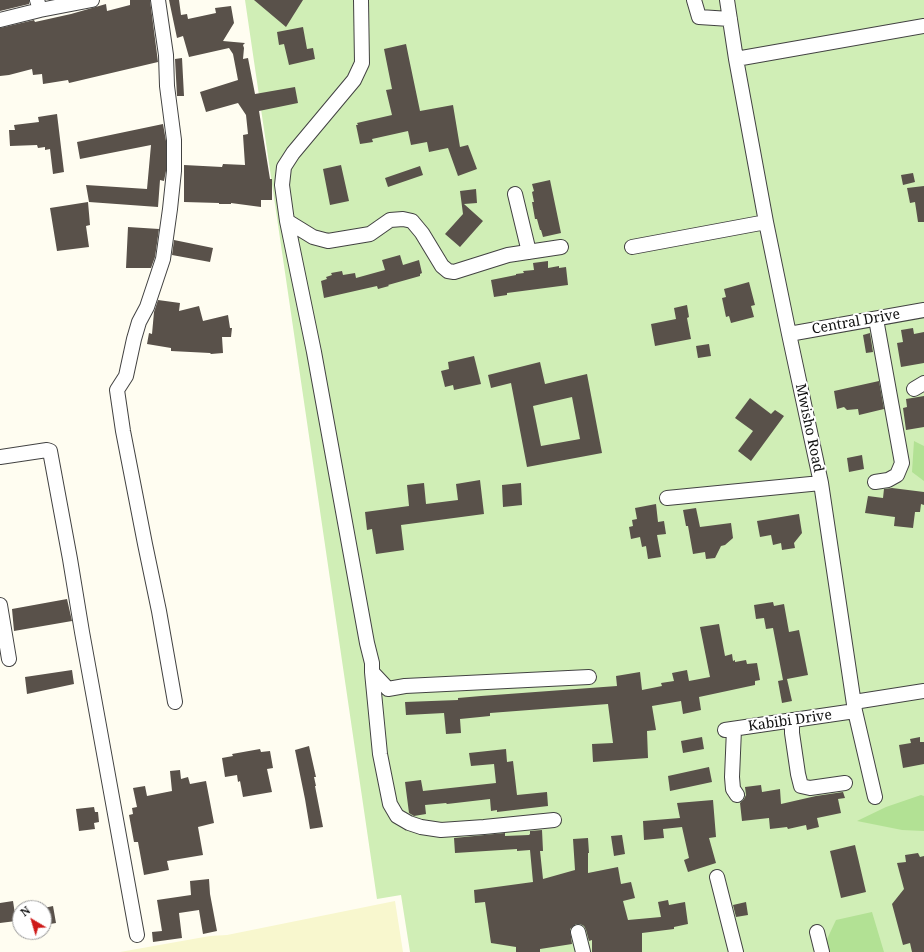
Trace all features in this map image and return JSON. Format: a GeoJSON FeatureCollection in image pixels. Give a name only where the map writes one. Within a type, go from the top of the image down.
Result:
{"type":"FeatureCollection","features":[{"type":"Feature","properties":{"kind":"street"},"geometry":{"type":"LineString","coordinates":[[0,20],[39,5],[92,0]]}},
{"type":"Feature","properties":{"kind":"street"},"geometry":{"type":"LineString","coordinates":[[158,0],[166,54],[167,86],[174,140],[174,172],[163,259],[147,307],[139,322],[126,376],[117,390],[123,431],[159,611],[175,702]]}},
{"type":"Feature","properties":{"kind":"street"},"geometry":{"type":"LineString","coordinates":[[361,0],[362,63],[354,80],[298,147],[284,167],[282,186],[287,220],[314,352],[367,643],[372,663],[380,754],[390,804],[397,816],[409,823],[421,827],[441,830],[554,820]]}},
{"type":"Feature","properties":{"kind":"street"},"geometry":{"type":"LineString","coordinates":[[694,0],[699,16],[730,19]]}},
{"type":"Feature","properties":{"kind":"street","name":"Mwisho Road"},"geometry":{"type":"LineString","coordinates":[[727,0],[736,59],[766,222],[822,483],[854,707],[875,797]]}},
{"type":"Feature","properties":{"kind":"street"},"geometry":{"type":"LineString","coordinates":[[736,59],[924,26]]}},
{"type":"Feature","properties":{"kind":"street"},"geometry":{"type":"LineString","coordinates":[[515,194],[529,252]]}},
{"type":"Feature","properties":{"kind":"street"},"geometry":{"type":"LineString","coordinates":[[287,220],[313,237],[328,241],[370,234],[390,220],[403,219],[412,221],[422,233],[442,266],[448,271],[454,272],[508,255],[561,247]]}},
{"type":"Feature","properties":{"kind":"street"},"geometry":{"type":"LineString","coordinates":[[632,247],[766,222]]}},
{"type":"Feature","properties":{"kind":"street","name":"Central Drive"},"geometry":{"type":"LineString","coordinates":[[789,334],[924,310]]}},
{"type":"Feature","properties":{"kind":"street"},"geometry":{"type":"LineString","coordinates":[[875,482],[888,480],[897,475],[902,463],[876,319]]}},
{"type":"Feature","properties":{"kind":"street"},"geometry":{"type":"LineString","coordinates":[[0,457],[47,450],[50,451],[52,457],[137,935]]}},
{"type":"Feature","properties":{"kind":"street"},"geometry":{"type":"LineString","coordinates":[[667,498],[822,483]]}},
{"type":"Feature","properties":{"kind":"street"},"geometry":{"type":"LineString","coordinates":[[0,606],[9,659]]}},
{"type":"Feature","properties":{"kind":"street"},"geometry":{"type":"LineString","coordinates":[[372,672],[388,689],[405,686],[589,677]]}},
{"type":"Feature","properties":{"kind":"street","name":"Kabibi Drive"},"geometry":{"type":"LineString","coordinates":[[737,795],[733,790],[729,730],[792,720],[924,692]]}},
{"type":"Feature","properties":{"kind":"street"},"geometry":{"type":"LineString","coordinates":[[792,720],[792,733],[801,786],[810,788],[845,783]]}},
{"type":"Feature","properties":{"kind":"street"},"geometry":{"type":"LineString","coordinates":[[716,877],[736,952]]}},
{"type":"Feature","properties":{"kind":"street"},"geometry":{"type":"LineString","coordinates":[[578,932],[583,952]]}},
{"type":"Feature","properties":{"kind":"street"},"geometry":{"type":"LineString","coordinates":[[817,932],[822,952]]}},
{"type":"Feature","properties":{"kind":"green space"},"geometry":{"type":"Polygon","coordinates":[[[245,0],[924,0],[924,952],[410,952],[401,895],[377,899],[245,0]]]}},
{"type":"Feature","properties":{"kind":"green space"},"geometry":{"type":"Polygon","coordinates":[[[914,441],[924,446],[924,481],[912,472],[914,441]]]}},
{"type":"Feature","properties":{"kind":"green space"},"geometry":{"type":"Polygon","coordinates":[[[921,795],[924,796],[924,831],[902,830],[857,821],[886,807],[921,795]]]}},
{"type":"Feature","properties":{"kind":"green space"},"geometry":{"type":"Polygon","coordinates":[[[395,901],[403,952],[120,952],[210,936],[227,935],[395,901]]]}},
{"type":"Feature","properties":{"kind":"green space"},"geometry":{"type":"Polygon","coordinates":[[[872,912],[884,952],[821,952],[836,920],[872,912]]]}},
{"type":"Feature","properties":{"kind":"building"},"geometry":{"type":"Polygon","coordinates":[[[0,0],[29,0],[29,4],[0,11],[0,0]]]}},
{"type":"Feature","properties":{"kind":"building"},"geometry":{"type":"Polygon","coordinates":[[[130,0],[150,0],[158,62],[69,83],[68,80],[43,84],[42,74],[33,75],[32,69],[0,76],[0,28],[34,20],[35,22],[71,14],[106,4],[107,11],[130,5],[130,0]]]}},
{"type":"Feature","properties":{"kind":"building"},"geometry":{"type":"Polygon","coordinates":[[[169,0],[179,0],[181,15],[187,14],[188,19],[216,13],[215,8],[231,6],[234,23],[223,41],[245,43],[243,45],[243,59],[248,58],[255,94],[295,87],[298,103],[259,111],[270,179],[272,179],[272,200],[261,200],[261,207],[231,203],[219,204],[184,202],[184,165],[222,167],[223,164],[245,165],[243,135],[248,134],[246,115],[238,103],[206,112],[200,92],[238,80],[233,54],[229,48],[189,57],[183,36],[177,38],[169,0]]]}},
{"type":"Feature","properties":{"kind":"building"},"geometry":{"type":"Polygon","coordinates":[[[254,0],[303,0],[286,27],[254,0]]]}},
{"type":"Feature","properties":{"kind":"building"},"geometry":{"type":"Polygon","coordinates":[[[303,27],[307,49],[313,48],[315,59],[289,65],[284,44],[279,45],[277,32],[303,27]]]}},
{"type":"Feature","properties":{"kind":"building"},"geometry":{"type":"Polygon","coordinates":[[[406,44],[420,111],[453,105],[460,147],[468,145],[477,169],[458,176],[448,148],[429,152],[427,142],[411,145],[408,131],[372,139],[373,142],[360,144],[356,125],[358,125],[357,123],[392,115],[386,90],[392,89],[384,49],[406,44]]]}},
{"type":"Feature","properties":{"kind":"building"},"geometry":{"type":"Polygon","coordinates":[[[182,58],[184,96],[177,96],[175,59],[182,58]]]}},
{"type":"Feature","properties":{"kind":"building"},"geometry":{"type":"Polygon","coordinates":[[[57,114],[64,172],[53,174],[50,149],[45,150],[45,147],[38,148],[37,145],[10,146],[9,130],[15,130],[14,125],[39,122],[38,117],[57,114]]]}},
{"type":"Feature","properties":{"kind":"building"},"geometry":{"type":"Polygon","coordinates":[[[163,124],[166,141],[166,171],[164,181],[160,180],[158,207],[89,202],[86,185],[147,189],[151,145],[80,159],[77,142],[163,124]]]}},
{"type":"Feature","properties":{"kind":"building"},"geometry":{"type":"Polygon","coordinates":[[[341,165],[349,201],[330,205],[323,169],[341,165]]]}},
{"type":"Feature","properties":{"kind":"building"},"geometry":{"type":"Polygon","coordinates":[[[420,166],[423,175],[388,187],[385,178],[420,166]]]}},
{"type":"Feature","properties":{"kind":"building"},"geometry":{"type":"Polygon","coordinates":[[[913,173],[915,182],[903,185],[901,175],[913,173]]]}},
{"type":"Feature","properties":{"kind":"building"},"geometry":{"type":"Polygon","coordinates":[[[550,180],[561,233],[543,237],[537,219],[535,219],[532,202],[534,202],[532,192],[534,191],[532,184],[550,180]]]}},
{"type":"Feature","properties":{"kind":"building"},"geometry":{"type":"Polygon","coordinates":[[[924,186],[924,222],[918,222],[915,202],[910,203],[907,188],[924,186]]]}},
{"type":"Feature","properties":{"kind":"building"},"geometry":{"type":"Polygon","coordinates":[[[476,189],[477,203],[464,204],[483,221],[460,247],[445,234],[463,214],[460,191],[476,189]]]}},
{"type":"Feature","properties":{"kind":"building"},"geometry":{"type":"Polygon","coordinates":[[[88,202],[90,225],[86,226],[89,247],[57,251],[50,208],[88,202]]]}},
{"type":"Feature","properties":{"kind":"building"},"geometry":{"type":"Polygon","coordinates":[[[128,227],[159,229],[155,257],[151,268],[126,268],[128,227]]]}},
{"type":"Feature","properties":{"kind":"building"},"geometry":{"type":"Polygon","coordinates":[[[174,240],[213,248],[210,262],[172,255],[174,240]]]}},
{"type":"Feature","properties":{"kind":"building"},"geometry":{"type":"Polygon","coordinates":[[[400,255],[403,265],[419,260],[422,273],[420,276],[378,289],[377,286],[324,298],[321,281],[332,275],[331,273],[342,271],[343,275],[355,273],[356,278],[385,270],[382,260],[400,255]]]}},
{"type":"Feature","properties":{"kind":"building"},"geometry":{"type":"Polygon","coordinates":[[[548,261],[548,268],[559,266],[559,268],[566,267],[568,285],[507,293],[507,295],[494,297],[491,280],[524,273],[523,271],[534,270],[533,263],[548,261]]]}},
{"type":"Feature","properties":{"kind":"building"},"geometry":{"type":"Polygon","coordinates":[[[749,282],[755,305],[751,306],[754,317],[731,323],[729,316],[726,317],[722,298],[726,297],[724,289],[749,282]]]}},
{"type":"Feature","properties":{"kind":"building"},"geometry":{"type":"Polygon","coordinates":[[[158,300],[180,303],[179,311],[199,306],[203,321],[228,315],[230,328],[232,328],[231,337],[222,337],[223,353],[211,354],[171,351],[171,348],[147,344],[149,333],[152,334],[154,312],[158,300]]]}},
{"type":"Feature","properties":{"kind":"building"},"geometry":{"type":"Polygon","coordinates":[[[687,305],[689,317],[687,318],[691,339],[655,346],[651,324],[676,319],[674,308],[687,305]]]}},
{"type":"Feature","properties":{"kind":"building"},"geometry":{"type":"Polygon","coordinates":[[[913,328],[914,334],[924,332],[924,363],[901,367],[897,343],[903,342],[901,330],[913,328]]]}},
{"type":"Feature","properties":{"kind":"building"},"geometry":{"type":"Polygon","coordinates":[[[870,333],[873,352],[866,353],[863,335],[870,333]]]}},
{"type":"Feature","properties":{"kind":"building"},"geometry":{"type":"Polygon","coordinates":[[[709,344],[711,356],[698,358],[696,346],[709,344]]]}},
{"type":"Feature","properties":{"kind":"building"},"geometry":{"type":"Polygon","coordinates":[[[474,356],[481,384],[454,390],[453,385],[445,387],[441,371],[449,369],[448,362],[474,356]]]}},
{"type":"Feature","properties":{"kind":"building"},"geometry":{"type":"Polygon","coordinates":[[[540,362],[545,384],[587,374],[602,453],[527,467],[511,383],[491,388],[488,375],[540,362]],[[572,397],[533,406],[541,446],[580,439],[572,397]]]}},
{"type":"Feature","properties":{"kind":"building"},"geometry":{"type":"Polygon","coordinates":[[[879,381],[884,409],[859,415],[858,409],[847,410],[844,407],[837,409],[834,391],[879,381]]]}},
{"type":"Feature","properties":{"kind":"building"},"geometry":{"type":"Polygon","coordinates":[[[924,396],[924,427],[906,430],[903,408],[907,407],[906,399],[924,396]]]}},
{"type":"Feature","properties":{"kind":"building"},"geometry":{"type":"Polygon","coordinates":[[[750,398],[771,414],[775,410],[784,416],[751,461],[738,451],[753,431],[735,418],[750,398]]]}},
{"type":"Feature","properties":{"kind":"building"},"geometry":{"type":"Polygon","coordinates":[[[862,455],[864,469],[849,472],[847,458],[862,455]]]}},
{"type":"Feature","properties":{"kind":"building"},"geometry":{"type":"Polygon","coordinates":[[[480,480],[484,514],[401,525],[404,550],[376,554],[372,529],[367,530],[365,512],[409,506],[407,485],[424,483],[426,504],[458,500],[456,484],[480,480]]]}},
{"type":"Feature","properties":{"kind":"building"},"geometry":{"type":"Polygon","coordinates":[[[521,483],[522,505],[503,507],[502,485],[521,483]]]}},
{"type":"Feature","properties":{"kind":"building"},"geometry":{"type":"Polygon","coordinates":[[[892,488],[924,492],[924,505],[921,504],[920,512],[915,512],[913,528],[894,526],[895,517],[865,513],[868,496],[883,498],[884,489],[892,488]]]}},
{"type":"Feature","properties":{"kind":"building"},"geometry":{"type":"Polygon","coordinates":[[[656,504],[658,522],[664,521],[666,534],[657,535],[661,557],[648,559],[646,546],[642,547],[640,537],[631,539],[629,527],[633,526],[632,520],[637,519],[635,508],[656,504]]]}},
{"type":"Feature","properties":{"kind":"building"},"geometry":{"type":"Polygon","coordinates":[[[696,508],[700,527],[731,523],[733,538],[725,545],[721,546],[715,558],[706,559],[705,552],[693,554],[688,526],[686,526],[683,510],[696,508]]]}},
{"type":"Feature","properties":{"kind":"building"},"geometry":{"type":"Polygon","coordinates":[[[799,514],[802,533],[794,543],[795,548],[782,550],[781,543],[773,545],[771,535],[760,537],[757,521],[799,514]]]}},
{"type":"Feature","properties":{"kind":"building"},"geometry":{"type":"Polygon","coordinates":[[[67,599],[72,621],[14,631],[12,609],[67,599]]]}},
{"type":"Feature","properties":{"kind":"building"},"geometry":{"type":"Polygon","coordinates":[[[773,602],[774,606],[784,604],[789,632],[799,630],[808,675],[787,679],[792,701],[782,703],[778,681],[783,680],[773,628],[766,629],[764,618],[756,619],[754,605],[773,602]]]}},
{"type":"Feature","properties":{"kind":"building"},"geometry":{"type":"Polygon","coordinates":[[[719,624],[725,656],[732,654],[733,661],[735,660],[735,662],[746,660],[747,664],[757,663],[760,680],[755,681],[755,685],[699,697],[701,710],[683,714],[681,701],[652,706],[656,730],[647,731],[648,758],[593,762],[592,744],[613,743],[608,704],[490,713],[490,716],[460,719],[461,733],[446,734],[444,713],[406,715],[405,702],[458,700],[458,698],[617,686],[616,676],[640,672],[642,690],[662,686],[661,683],[674,681],[672,673],[687,670],[689,681],[710,677],[700,627],[719,624]]]}},
{"type":"Feature","properties":{"kind":"building"},"geometry":{"type":"Polygon","coordinates":[[[72,670],[74,684],[27,694],[25,677],[72,670]]]}},
{"type":"Feature","properties":{"kind":"building"},"geometry":{"type":"Polygon","coordinates":[[[702,737],[704,749],[683,753],[681,741],[702,737]]]}},
{"type":"Feature","properties":{"kind":"building"},"geometry":{"type":"Polygon","coordinates":[[[920,737],[920,742],[924,742],[924,764],[903,768],[899,745],[911,743],[910,739],[920,737]]]}},
{"type":"Feature","properties":{"kind":"building"},"geometry":{"type":"Polygon","coordinates":[[[309,746],[316,777],[314,777],[315,786],[323,827],[310,829],[295,750],[309,746]]]}},
{"type":"Feature","properties":{"kind":"building"},"geometry":{"type":"Polygon","coordinates":[[[260,749],[261,752],[270,751],[273,768],[267,769],[272,792],[243,797],[240,781],[238,782],[237,775],[225,777],[222,758],[233,756],[232,754],[260,749]]]}},
{"type":"Feature","properties":{"kind":"building"},"geometry":{"type":"Polygon","coordinates":[[[506,749],[507,762],[513,761],[517,795],[547,792],[548,806],[497,812],[497,810],[491,811],[490,799],[425,805],[426,814],[414,816],[409,813],[405,782],[421,780],[423,791],[496,783],[494,764],[471,766],[469,753],[506,749]]]}},
{"type":"Feature","properties":{"kind":"building"},"geometry":{"type":"Polygon","coordinates":[[[709,767],[712,782],[670,791],[668,776],[709,767]]]}},
{"type":"Feature","properties":{"kind":"building"},"geometry":{"type":"Polygon","coordinates":[[[180,770],[181,779],[188,777],[190,784],[206,781],[214,823],[198,827],[203,855],[167,861],[169,870],[144,875],[138,842],[134,842],[129,815],[133,814],[132,808],[137,807],[133,788],[145,786],[147,796],[172,791],[170,771],[180,770]]]}},
{"type":"Feature","properties":{"kind":"building"},"geometry":{"type":"Polygon","coordinates":[[[761,785],[762,792],[780,789],[781,804],[816,796],[843,792],[845,798],[838,799],[841,813],[817,818],[819,827],[807,830],[806,825],[788,829],[787,827],[770,829],[769,818],[742,821],[740,803],[746,795],[745,787],[761,785]]]}},
{"type":"Feature","properties":{"kind":"building"},"geometry":{"type":"Polygon","coordinates":[[[713,800],[716,837],[709,838],[716,863],[688,872],[684,860],[689,858],[682,827],[663,829],[664,838],[644,840],[643,821],[680,818],[677,803],[713,800]]]}},
{"type":"Feature","properties":{"kind":"building"},"geometry":{"type":"Polygon","coordinates":[[[94,807],[95,812],[98,812],[99,822],[94,823],[95,829],[79,831],[76,809],[94,807]]]}},
{"type":"Feature","properties":{"kind":"building"},"geometry":{"type":"Polygon","coordinates":[[[542,830],[543,851],[540,851],[543,879],[575,870],[573,839],[588,838],[588,873],[618,867],[621,884],[631,882],[635,898],[623,901],[628,920],[661,917],[658,902],[668,900],[669,905],[685,902],[688,924],[674,927],[674,929],[642,933],[642,952],[592,952],[592,940],[589,941],[584,926],[580,924],[576,924],[570,929],[572,944],[540,949],[540,952],[516,952],[516,947],[491,943],[485,902],[475,903],[474,890],[533,882],[530,850],[517,851],[517,849],[455,853],[454,838],[505,833],[505,836],[529,835],[530,831],[542,830]]]}},
{"type":"Feature","properties":{"kind":"building"},"geometry":{"type":"Polygon","coordinates":[[[622,835],[625,854],[614,856],[611,836],[622,835]]]}},
{"type":"Feature","properties":{"kind":"building"},"geometry":{"type":"Polygon","coordinates":[[[855,845],[866,892],[841,898],[830,851],[855,845]]]}},
{"type":"Feature","properties":{"kind":"building"},"geometry":{"type":"Polygon","coordinates":[[[918,853],[920,857],[924,856],[924,952],[912,952],[910,943],[903,945],[892,904],[904,889],[897,863],[906,862],[905,855],[918,853]]]}},
{"type":"Feature","properties":{"kind":"building"},"geometry":{"type":"Polygon","coordinates":[[[209,879],[210,894],[217,931],[203,934],[199,910],[179,913],[182,938],[153,942],[152,932],[162,931],[157,900],[191,895],[190,881],[209,879]]]}},
{"type":"Feature","properties":{"kind":"building"},"geometry":{"type":"Polygon","coordinates":[[[12,901],[12,922],[0,923],[0,903],[12,901]]]}},
{"type":"Feature","properties":{"kind":"building"},"geometry":{"type":"Polygon","coordinates":[[[746,902],[748,915],[736,917],[733,905],[746,902]]]}},
{"type":"Feature","properties":{"kind":"building"},"geometry":{"type":"Polygon","coordinates":[[[52,906],[56,923],[52,924],[52,906]]]}}]}
